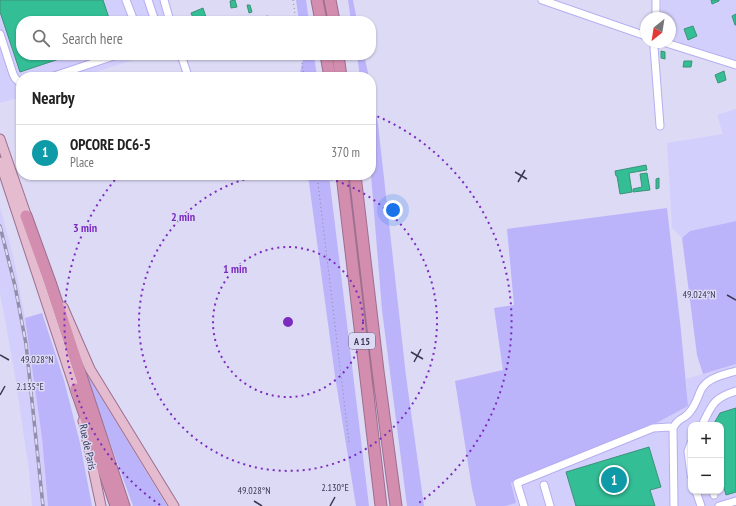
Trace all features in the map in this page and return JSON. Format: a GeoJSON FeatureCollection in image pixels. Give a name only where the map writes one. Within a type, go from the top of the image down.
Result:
{"type":"FeatureCollection","features":[{"type":"Feature","properties":{"kind":"highway"},"geometry":{"type":"LineString","coordinates":[[317,0],[320,16]]}},
{"type":"Feature","properties":{"kind":"highway"},"geometry":{"type":"LineString","coordinates":[[330,0],[333,16]]}},
{"type":"Feature","properties":{"kind":"highway"},"geometry":{"type":"LineString","coordinates":[[327,60],[329,72]]}},
{"type":"Feature","properties":{"kind":"highway"},"geometry":{"type":"LineString","coordinates":[[339,60],[340,72]]}},
{"type":"Feature","properties":{"kind":"highway","name":"A 15"},"geometry":{"type":"LineString","coordinates":[[343,180],[381,506]]}},
{"type":"Feature","properties":{"kind":"highway","name":"A 15"},"geometry":{"type":"LineString","coordinates":[[356,180],[379,379],[396,506]]}},
{"type":"Feature","properties":{"kind":"highway"},"geometry":{"type":"LineString","coordinates":[[26,216],[124,506]]}},
{"type":"Feature","properties":{"kind":"highway"},"geometry":{"type":"LineString","coordinates":[[76,389],[116,506]]}},
{"type":"Feature","properties":{"kind":"main road"},"geometry":{"type":"LineString","coordinates":[[0,139],[26,216],[87,363],[174,506]]}},
{"type":"Feature","properties":{"kind":"main road","name":"Rue de Paris"},"geometry":{"type":"LineString","coordinates":[[0,162],[76,389],[101,506]]}},
{"type":"Feature","properties":{"kind":"street"},"geometry":{"type":"LineString","coordinates":[[126,0],[132,16]]}},
{"type":"Feature","properties":{"kind":"street"},"geometry":{"type":"LineString","coordinates":[[148,0],[153,16]]}},
{"type":"Feature","properties":{"kind":"street"},"geometry":{"type":"LineString","coordinates":[[164,0],[169,16]]}},
{"type":"Feature","properties":{"kind":"street"},"geometry":{"type":"LineString","coordinates":[[542,0],[640,34]]}},
{"type":"Feature","properties":{"kind":"street"},"geometry":{"type":"LineString","coordinates":[[656,0],[656,12]]}},
{"type":"Feature","properties":{"kind":"street"},"geometry":{"type":"LineString","coordinates":[[0,34],[13,74],[16,78]]}},
{"type":"Feature","properties":{"kind":"street"},"geometry":{"type":"LineString","coordinates":[[676,46],[736,65]]}},
{"type":"Feature","properties":{"kind":"street"},"geometry":{"type":"LineString","coordinates":[[654,48],[660,126]]}},
{"type":"Feature","properties":{"kind":"street"},"geometry":{"type":"LineString","coordinates":[[66,72],[102,60]]}},
{"type":"Feature","properties":{"kind":"street"},"geometry":{"type":"LineString","coordinates":[[183,60],[187,72]]}},
{"type":"Feature","properties":{"kind":"street"},"geometry":{"type":"LineString","coordinates":[[674,506],[673,428],[677,420],[688,414],[697,402],[700,390],[708,380],[736,371]]}},
{"type":"Feature","properties":{"kind":"street"},"geometry":{"type":"LineString","coordinates":[[704,422],[713,403],[723,395],[736,391]]}},
{"type":"Feature","properties":{"kind":"street"},"geometry":{"type":"LineString","coordinates":[[524,506],[517,483],[653,428],[673,428]]}},
{"type":"Feature","properties":{"kind":"street"},"geometry":{"type":"LineString","coordinates":[[544,485],[550,506]]}},
{"type":"Feature","properties":{"kind":"street"},"geometry":{"type":"LineString","coordinates":[[697,494],[701,506]]}},
{"type":"Feature","properties":{"kind":"street"},"geometry":{"type":"LineString","coordinates":[[719,506],[736,501]]}},
{"type":"Feature","properties":{"kind":"path"},"geometry":{"type":"LineString","coordinates":[[293,0],[295,16]]}},
{"type":"Feature","properties":{"kind":"path"},"geometry":{"type":"LineString","coordinates":[[302,60],[303,72]]}},
{"type":"Feature","properties":{"kind":"path"},"geometry":{"type":"LineString","coordinates":[[318,180],[349,442]]}},
{"type":"Feature","properties":{"kind":"shaded area"},"geometry":{"type":"Polygon","coordinates":[[[0,0],[166,0],[171,16],[16,16],[16,60],[133,60],[96,72],[16,72],[16,98],[0,103],[0,0]]]}},
{"type":"Feature","properties":{"kind":"shaded area"},"geometry":{"type":"Polygon","coordinates":[[[296,0],[306,0],[308,16],[298,16],[296,0]]]}},
{"type":"Feature","properties":{"kind":"shaded area"},"geometry":{"type":"Polygon","coordinates":[[[348,0],[353,0],[356,16],[350,16],[348,0]]]}},
{"type":"Feature","properties":{"kind":"shaded area"},"geometry":{"type":"Polygon","coordinates":[[[661,0],[736,0],[736,62],[676,42],[676,12],[662,12],[661,0]]]}},
{"type":"Feature","properties":{"kind":"shaded area"},"geometry":{"type":"Polygon","coordinates":[[[303,60],[315,60],[316,72],[300,72],[303,60]]]}},
{"type":"Feature","properties":{"kind":"shaded area"},"geometry":{"type":"Polygon","coordinates":[[[358,60],[365,60],[368,72],[359,72],[358,60]]]}},
{"type":"Feature","properties":{"kind":"shaded area"},"geometry":{"type":"Polygon","coordinates":[[[736,109],[736,221],[690,231],[682,238],[672,228],[667,143],[723,134],[717,115],[736,109]]]}},
{"type":"Feature","properties":{"kind":"shaded area"},"geometry":{"type":"Polygon","coordinates":[[[376,114],[406,376],[424,506],[407,506],[382,310],[371,180],[376,180],[376,114]]]}},
{"type":"Feature","properties":{"kind":"shaded area"},"geometry":{"type":"Polygon","coordinates":[[[309,180],[330,180],[369,506],[356,506],[335,376],[309,180]]]}},
{"type":"Feature","properties":{"kind":"shaded area"},"geometry":{"type":"Polygon","coordinates":[[[0,207],[13,255],[25,318],[42,438],[48,506],[32,506],[29,470],[14,370],[0,293],[0,207]]]}},
{"type":"Feature","properties":{"kind":"shaded area"},"geometry":{"type":"Polygon","coordinates":[[[667,208],[688,406],[651,426],[511,483],[516,503],[505,506],[476,506],[455,381],[503,370],[494,308],[514,305],[507,229],[667,208]]]}},
{"type":"Feature","properties":{"kind":"shaded area"},"geometry":{"type":"Polygon","coordinates":[[[736,221],[736,364],[703,374],[697,355],[682,238],[690,231],[736,221]]]}},
{"type":"Feature","properties":{"kind":"shaded area"},"geometry":{"type":"Polygon","coordinates":[[[42,313],[64,380],[80,443],[92,506],[48,506],[42,438],[25,318],[42,313]]]}},
{"type":"Feature","properties":{"kind":"shaded area"},"geometry":{"type":"Polygon","coordinates":[[[77,352],[87,374],[167,506],[133,506],[77,352]]]}},
{"type":"Feature","properties":{"kind":"shaded area"},"geometry":{"type":"Polygon","coordinates":[[[736,364],[736,506],[505,506],[516,503],[511,484],[651,426],[688,406],[686,379],[736,364]]]}},
{"type":"Feature","properties":{"kind":"building"},"geometry":{"type":"Polygon","coordinates":[[[0,0],[103,0],[108,16],[16,16],[16,60],[0,12],[0,0]]]}},
{"type":"Feature","properties":{"kind":"building"},"geometry":{"type":"Polygon","coordinates":[[[235,0],[237,7],[231,8],[230,1],[235,0]]]}},
{"type":"Feature","properties":{"kind":"building"},"geometry":{"type":"Polygon","coordinates":[[[711,0],[719,0],[719,1],[712,4],[711,0]]]}},
{"type":"Feature","properties":{"kind":"building"},"geometry":{"type":"Polygon","coordinates":[[[247,5],[250,5],[252,12],[249,13],[247,5]]]}},
{"type":"Feature","properties":{"kind":"building"},"geometry":{"type":"Polygon","coordinates":[[[203,8],[206,16],[192,16],[191,13],[203,8]]]}},
{"type":"Feature","properties":{"kind":"building"},"geometry":{"type":"Polygon","coordinates":[[[736,14],[736,25],[735,25],[732,16],[736,14]]]}},
{"type":"Feature","properties":{"kind":"building"},"geometry":{"type":"Polygon","coordinates":[[[693,26],[697,36],[688,40],[684,29],[693,26]]]}},
{"type":"Feature","properties":{"kind":"building"},"geometry":{"type":"Polygon","coordinates":[[[661,51],[665,52],[665,59],[661,58],[661,51]]]}},
{"type":"Feature","properties":{"kind":"building"},"geometry":{"type":"Polygon","coordinates":[[[16,60],[56,60],[20,72],[16,60]]]}},
{"type":"Feature","properties":{"kind":"building"},"geometry":{"type":"Polygon","coordinates":[[[684,61],[692,61],[691,67],[683,67],[684,61]]]}},
{"type":"Feature","properties":{"kind":"building"},"geometry":{"type":"Polygon","coordinates":[[[724,71],[726,80],[718,83],[715,75],[724,71]]]}},
{"type":"Feature","properties":{"kind":"building"},"geometry":{"type":"Polygon","coordinates":[[[646,165],[647,170],[629,173],[632,192],[620,194],[615,171],[646,165]]]}},
{"type":"Feature","properties":{"kind":"building"},"geometry":{"type":"Polygon","coordinates":[[[647,173],[650,190],[633,192],[633,189],[642,187],[640,174],[647,173]]]}},
{"type":"Feature","properties":{"kind":"building"},"geometry":{"type":"Polygon","coordinates":[[[659,178],[659,188],[656,189],[656,179],[659,178]]]}},
{"type":"Feature","properties":{"kind":"building"},"geometry":{"type":"Polygon","coordinates":[[[736,408],[736,492],[726,495],[724,488],[724,422],[715,422],[720,413],[736,408]]]}},
{"type":"Feature","properties":{"kind":"building"},"geometry":{"type":"Polygon","coordinates":[[[649,447],[661,487],[650,490],[655,506],[576,506],[566,472],[649,447]]]}},
{"type":"Feature","properties":{"kind":"railway"},"geometry":{"type":"LineString","coordinates":[[0,226],[15,286],[26,344],[43,506]]}},
{"type":"Feature","properties":{"kind":"place","name":"OPCORE DC6-5"},"geometry":{"type":"Point","coordinates":[614,480]}}]}
